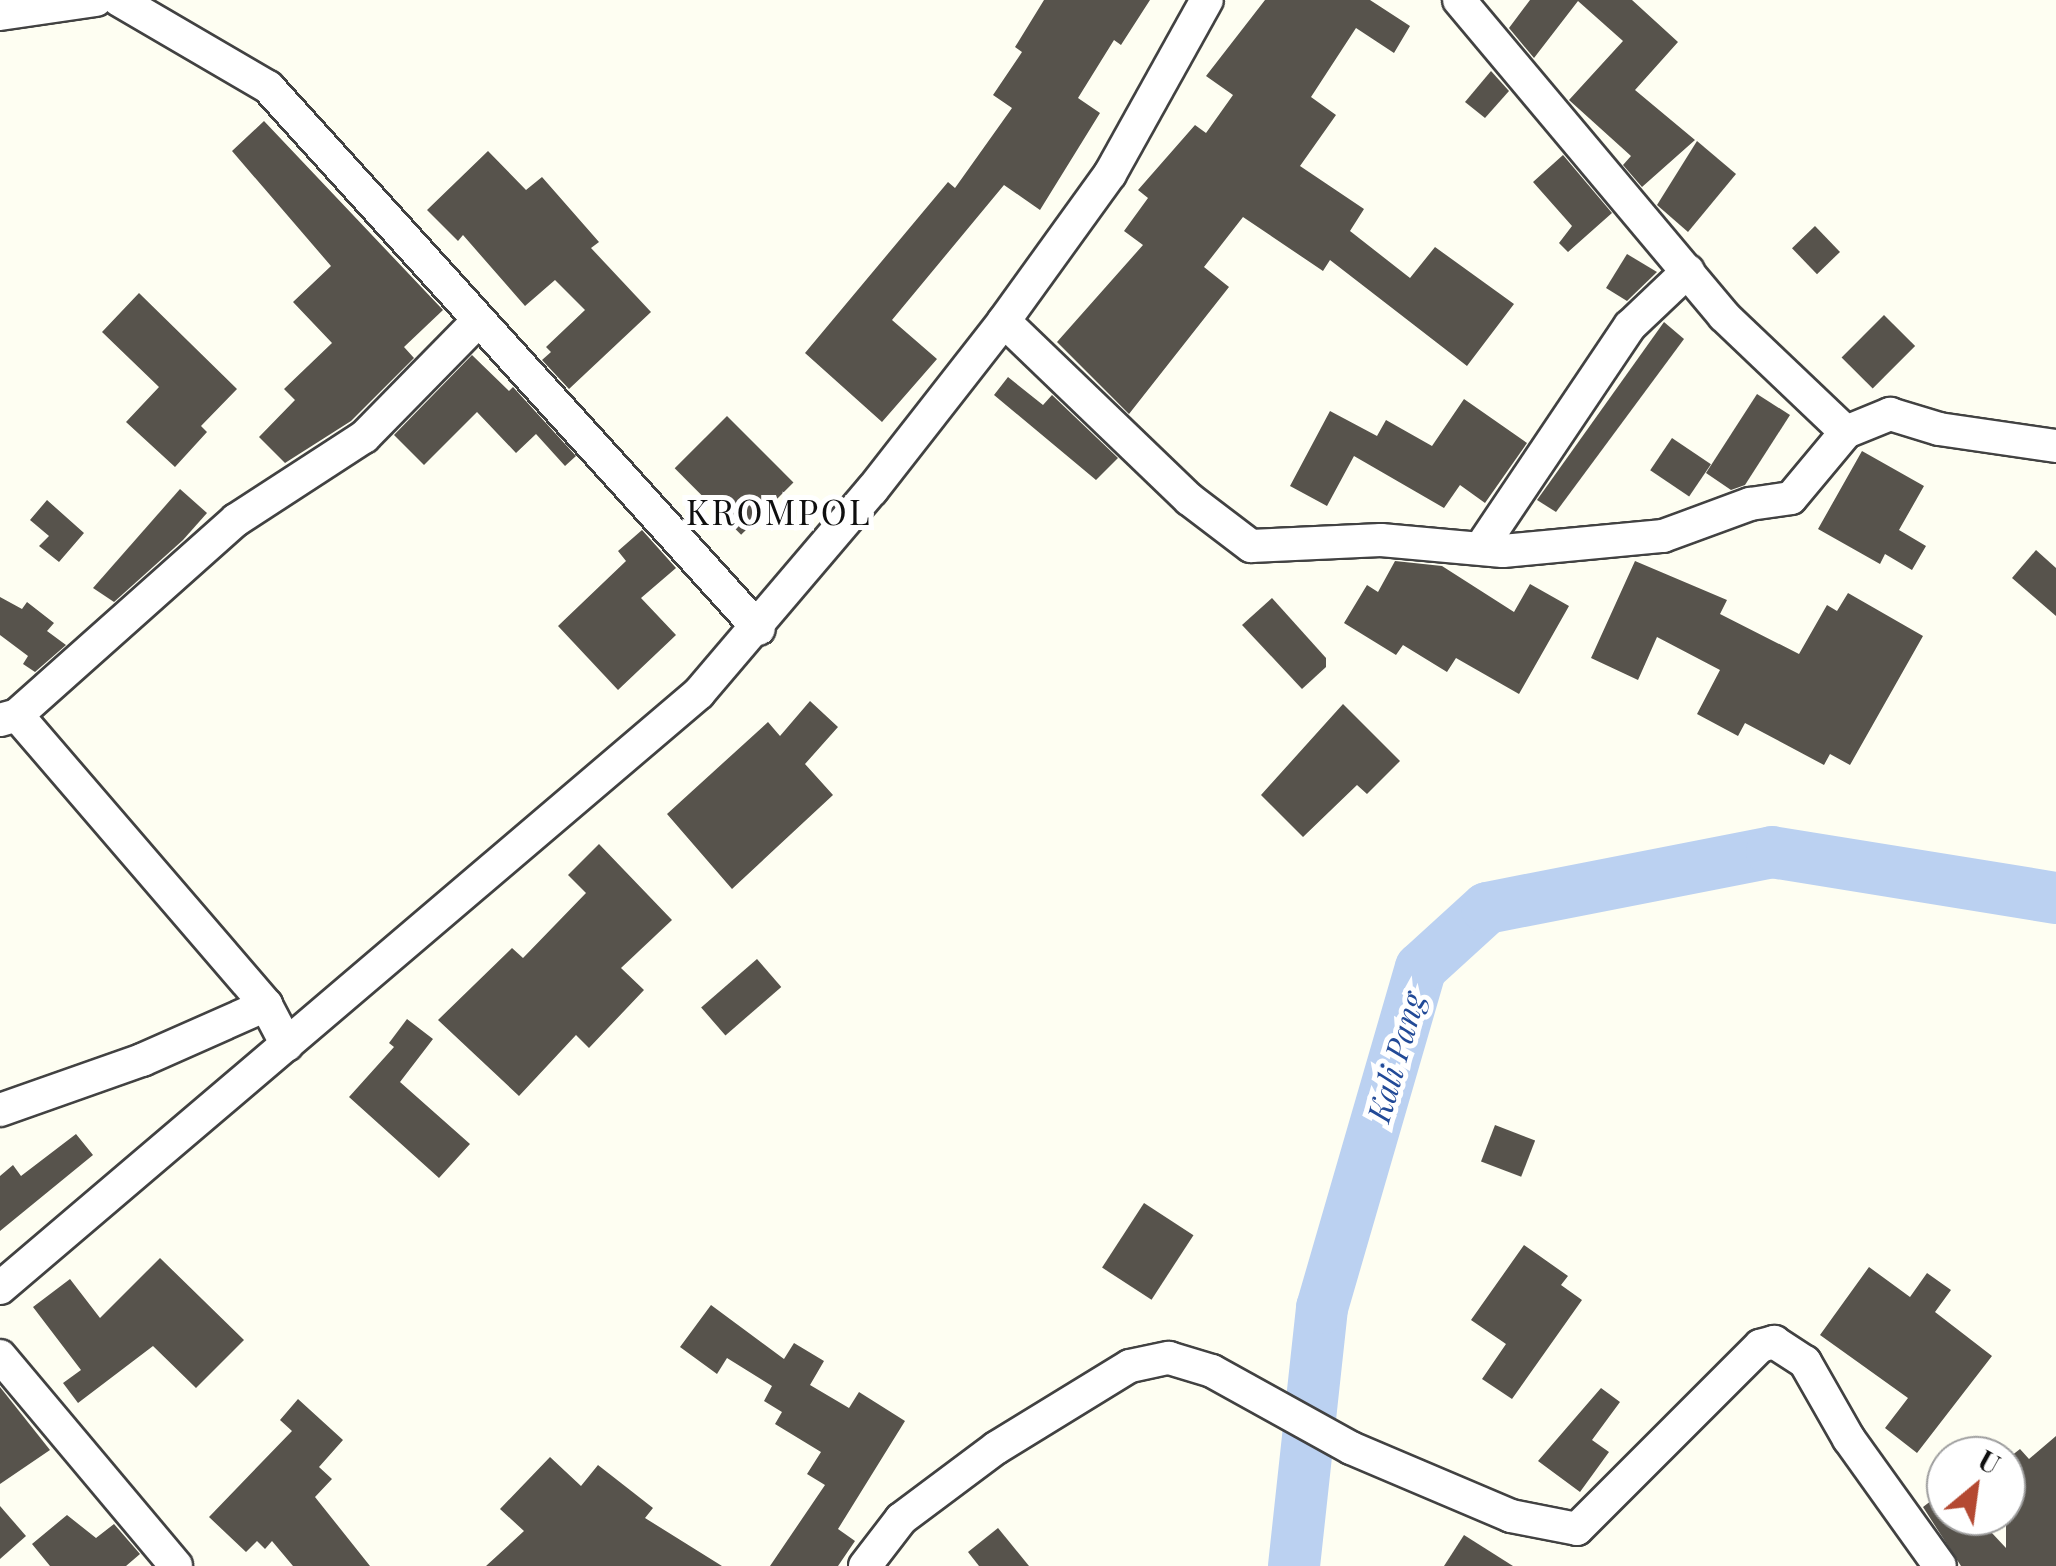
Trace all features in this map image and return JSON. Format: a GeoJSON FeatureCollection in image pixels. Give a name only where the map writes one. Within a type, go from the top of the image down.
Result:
{"type":"FeatureCollection","features":[{"type":"Feature","properties":{"kind":"street"},"geometry":{"type":"LineString","coordinates":[[0,14],[96,0]]}},
{"type":"Feature","properties":{"kind":"street"},"geometry":{"type":"LineString","coordinates":[[120,0],[268,87],[759,628]]}},
{"type":"Feature","properties":{"kind":"street"},"geometry":{"type":"LineString","coordinates":[[0,1288],[700,693],[759,628],[1004,321],[1110,174],[1207,0]]}},
{"type":"Feature","properties":{"kind":"street"},"geometry":{"type":"LineString","coordinates":[[1459,0],[1724,316],[1846,432]]}},
{"type":"Feature","properties":{"kind":"street"},"geometry":{"type":"LineString","coordinates":[[1482,546],[1630,326],[1688,271]]}},
{"type":"Feature","properties":{"kind":"street"},"geometry":{"type":"LineString","coordinates":[[287,1045],[266,1006],[8,718],[236,520],[364,437],[478,320]]}},
{"type":"Feature","properties":{"kind":"street"},"geometry":{"type":"LineString","coordinates":[[1004,321],[1190,499],[1251,546],[1381,540],[1568,548],[1663,536],[1750,504],[1791,498],[1846,432],[1890,414],[1939,429],[2056,446]]}},
{"type":"Feature","properties":{"kind":"street"},"geometry":{"type":"LineString","coordinates":[[0,1110],[142,1060],[266,1006]]}},
{"type":"Feature","properties":{"kind":"street"},"geometry":{"type":"LineString","coordinates":[[865,1566],[901,1519],[996,1448],[1130,1366],[1169,1358],[1212,1371],[1351,1448],[1511,1516],[1577,1529],[1760,1346],[1780,1343],[1805,1362],[1849,1438],[1940,1566]]}},
{"type":"Feature","properties":{"kind":"street"},"geometry":{"type":"LineString","coordinates":[[0,1356],[176,1566]]}},
{"type":"Feature","properties":{"kind":"building"},"geometry":{"type":"Polygon","coordinates":[[[1044,0],[1150,0],[1121,45],[1114,40],[1078,98],[1100,113],[1040,210],[1004,185],[892,320],[937,359],[882,422],[805,353],[948,182],[955,188],[1012,108],[993,95],[1022,52],[1015,47],[1044,0]]]}},
{"type":"Feature","properties":{"kind":"building"},"geometry":{"type":"Polygon","coordinates":[[[1265,0],[1370,0],[1410,26],[1394,53],[1356,28],[1311,97],[1336,115],[1300,166],[1364,209],[1350,231],[1410,278],[1435,247],[1514,304],[1467,366],[1330,260],[1323,271],[1243,217],[1204,267],[1229,287],[1129,414],[1057,342],[1143,245],[1124,231],[1148,198],[1138,190],[1195,125],[1206,133],[1233,95],[1206,76],[1265,0]]]}},
{"type":"Feature","properties":{"kind":"building"},"geometry":{"type":"Polygon","coordinates":[[[1530,0],[1632,0],[1678,42],[1635,90],[1695,140],[1642,187],[1623,165],[1631,156],[1569,100],[1623,41],[1578,1],[1534,58],[1509,28],[1530,0]]]}},
{"type":"Feature","properties":{"kind":"building"},"geometry":{"type":"Polygon","coordinates":[[[1491,71],[1509,91],[1485,118],[1465,102],[1491,71]]]}},
{"type":"Feature","properties":{"kind":"building"},"geometry":{"type":"Polygon","coordinates":[[[264,121],[443,310],[404,347],[414,358],[351,421],[285,463],[259,437],[295,400],[284,389],[332,343],[293,302],[331,266],[232,151],[264,121]]]}},
{"type":"Feature","properties":{"kind":"building"},"geometry":{"type":"Polygon","coordinates":[[[1697,141],[1736,174],[1688,232],[1657,205],[1697,141]]]}},
{"type":"Feature","properties":{"kind":"building"},"geometry":{"type":"Polygon","coordinates":[[[488,151],[526,190],[542,177],[599,242],[591,248],[651,312],[569,389],[542,360],[551,352],[546,347],[585,310],[555,280],[525,306],[463,235],[458,241],[427,210],[488,151]]]}},
{"type":"Feature","properties":{"kind":"building"},"geometry":{"type":"Polygon","coordinates":[[[1563,155],[1612,213],[1568,252],[1559,243],[1572,226],[1533,182],[1563,155]]]}},
{"type":"Feature","properties":{"kind":"building"},"geometry":{"type":"Polygon","coordinates":[[[1815,226],[1840,252],[1817,274],[1792,248],[1815,226]]]}},
{"type":"Feature","properties":{"kind":"building"},"geometry":{"type":"Polygon","coordinates":[[[1627,254],[1657,272],[1627,301],[1606,288],[1627,254]]]}},
{"type":"Feature","properties":{"kind":"building"},"geometry":{"type":"Polygon","coordinates":[[[139,293],[237,389],[201,426],[207,432],[175,467],[126,422],[159,387],[102,332],[139,293]]]}},
{"type":"Feature","properties":{"kind":"building"},"geometry":{"type":"Polygon","coordinates":[[[1884,315],[1915,346],[1873,389],[1842,357],[1884,315]]]}},
{"type":"Feature","properties":{"kind":"building"},"geometry":{"type":"Polygon","coordinates":[[[1664,322],[1684,339],[1556,512],[1537,500],[1664,322]]]}},
{"type":"Feature","properties":{"kind":"building"},"geometry":{"type":"Polygon","coordinates":[[[472,355],[509,391],[513,387],[576,456],[565,466],[536,434],[516,453],[477,412],[424,465],[394,435],[472,355]]]}},
{"type":"Feature","properties":{"kind":"building"},"geometry":{"type":"Polygon","coordinates":[[[1008,377],[1043,405],[1052,395],[1118,458],[1096,480],[994,395],[1008,377]]]}},
{"type":"Feature","properties":{"kind":"building"},"geometry":{"type":"Polygon","coordinates":[[[1757,394],[1790,415],[1745,485],[1731,490],[1706,473],[1757,394]]]}},
{"type":"Feature","properties":{"kind":"building"},"geometry":{"type":"Polygon","coordinates":[[[1464,399],[1527,443],[1485,503],[1460,485],[1444,508],[1354,456],[1327,506],[1290,486],[1330,411],[1377,436],[1386,420],[1432,446],[1464,399]]]}},
{"type":"Feature","properties":{"kind":"building"},"geometry":{"type":"Polygon","coordinates":[[[727,416],[793,482],[741,535],[675,468],[727,416]]]}},
{"type":"Feature","properties":{"kind":"building"},"geometry":{"type":"Polygon","coordinates":[[[1672,438],[1711,464],[1689,497],[1650,470],[1672,438]]]}},
{"type":"Feature","properties":{"kind":"building"},"geometry":{"type":"Polygon","coordinates":[[[1862,451],[1924,486],[1899,530],[1926,546],[1912,570],[1885,554],[1880,564],[1818,529],[1862,451]]]}},
{"type":"Feature","properties":{"kind":"building"},"geometry":{"type":"Polygon","coordinates":[[[180,489],[207,513],[114,602],[93,588],[180,489]]]}},
{"type":"Feature","properties":{"kind":"building"},"geometry":{"type":"Polygon","coordinates":[[[47,500],[84,533],[59,562],[39,546],[49,536],[30,520],[47,500]]]}},
{"type":"Feature","properties":{"kind":"building"},"geometry":{"type":"Polygon","coordinates":[[[642,530],[676,568],[641,598],[676,635],[618,690],[558,626],[626,561],[618,551],[642,530]]]}},
{"type":"Feature","properties":{"kind":"building"},"geometry":{"type":"Polygon","coordinates":[[[2036,550],[2056,568],[2056,616],[2012,578],[2036,550]]]}},
{"type":"Feature","properties":{"kind":"building"},"geometry":{"type":"Polygon","coordinates":[[[1395,561],[1442,566],[1514,612],[1530,584],[1569,606],[1519,694],[1456,658],[1447,672],[1403,645],[1396,655],[1344,623],[1367,585],[1378,592],[1395,561]]]}},
{"type":"Feature","properties":{"kind":"building"},"geometry":{"type":"Polygon","coordinates":[[[1635,561],[1727,600],[1720,614],[1799,654],[1827,605],[1837,611],[1848,593],[1923,636],[1850,765],[1830,754],[1824,765],[1745,723],[1738,736],[1697,714],[1720,670],[1657,637],[1638,680],[1591,658],[1635,561]]]}},
{"type":"Feature","properties":{"kind":"building"},"geometry":{"type":"Polygon","coordinates":[[[0,597],[22,609],[27,602],[54,623],[47,631],[66,645],[35,672],[23,664],[28,656],[0,635],[0,597]]]}},
{"type":"Feature","properties":{"kind":"building"},"geometry":{"type":"Polygon","coordinates":[[[1272,598],[1326,658],[1326,667],[1302,689],[1242,625],[1272,598]]]}},
{"type":"Feature","properties":{"kind":"building"},"geometry":{"type":"Polygon","coordinates":[[[810,701],[838,727],[805,764],[833,795],[732,889],[667,814],[768,722],[780,736],[810,701]]]}},
{"type":"Feature","properties":{"kind":"building"},"geometry":{"type":"Polygon","coordinates":[[[1343,704],[1400,761],[1367,794],[1357,785],[1303,837],[1261,795],[1343,704]]]}},
{"type":"Feature","properties":{"kind":"building"},"geometry":{"type":"Polygon","coordinates":[[[599,844],[672,920],[621,968],[644,990],[589,1048],[576,1035],[519,1096],[438,1020],[512,948],[523,958],[586,893],[568,875],[599,844]]]}},
{"type":"Feature","properties":{"kind":"building"},"geometry":{"type":"Polygon","coordinates":[[[757,959],[781,987],[725,1035],[701,1008],[757,959]]]}},
{"type":"Feature","properties":{"kind":"building"},"geometry":{"type":"Polygon","coordinates":[[[407,1019],[433,1039],[400,1082],[470,1144],[439,1178],[349,1097],[394,1047],[389,1043],[407,1019]]]}},
{"type":"Feature","properties":{"kind":"building"},"geometry":{"type":"Polygon","coordinates":[[[1495,1125],[1535,1140],[1521,1177],[1481,1161],[1495,1125]]]}},
{"type":"Feature","properties":{"kind":"building"},"geometry":{"type":"Polygon","coordinates":[[[76,1134],[93,1155],[0,1231],[0,1176],[13,1165],[21,1176],[76,1134]]]}},
{"type":"Feature","properties":{"kind":"building"},"geometry":{"type":"Polygon","coordinates":[[[1144,1203],[1193,1235],[1152,1300],[1102,1268],[1144,1203]]]}},
{"type":"Feature","properties":{"kind":"building"},"geometry":{"type":"Polygon","coordinates":[[[1524,1245],[1568,1276],[1561,1285],[1582,1300],[1512,1399],[1482,1379],[1506,1344],[1471,1320],[1524,1245]]]}},
{"type":"Feature","properties":{"kind":"building"},"geometry":{"type":"Polygon","coordinates":[[[160,1258],[244,1340],[196,1388],[153,1346],[78,1403],[63,1383],[81,1370],[33,1307],[70,1279],[100,1318],[160,1258]]]}},
{"type":"Feature","properties":{"kind":"building"},"geometry":{"type":"Polygon","coordinates":[[[1869,1267],[1910,1297],[1927,1273],[1951,1290],[1935,1312],[1992,1356],[1930,1436],[1926,1436],[1917,1453],[1885,1428],[1908,1398],[1820,1335],[1869,1267]]]}},
{"type":"Feature","properties":{"kind":"building"},"geometry":{"type":"Polygon","coordinates":[[[711,1305],[784,1359],[794,1343],[824,1361],[810,1385],[849,1408],[859,1392],[905,1421],[838,1529],[855,1541],[838,1566],[770,1566],[825,1485],[807,1474],[821,1452],[775,1424],[782,1412],[764,1401],[772,1386],[727,1358],[717,1374],[680,1347],[711,1305]]]}},
{"type":"Feature","properties":{"kind":"building"},"geometry":{"type":"Polygon","coordinates":[[[0,1387],[50,1450],[0,1484],[0,1387]]]}},
{"type":"Feature","properties":{"kind":"building"},"geometry":{"type":"Polygon","coordinates":[[[1601,1388],[1620,1402],[1592,1440],[1609,1452],[1580,1492],[1538,1461],[1601,1388]]]}},
{"type":"Feature","properties":{"kind":"building"},"geometry":{"type":"Polygon","coordinates":[[[298,1399],[343,1440],[319,1467],[332,1479],[315,1497],[370,1566],[293,1566],[272,1541],[265,1549],[257,1541],[246,1552],[209,1517],[292,1431],[280,1420],[298,1399]]]}},
{"type":"Feature","properties":{"kind":"building"},"geometry":{"type":"Polygon","coordinates":[[[2056,1436],[2056,1566],[1961,1566],[1942,1536],[1995,1536],[2006,1548],[2006,1536],[2026,1536],[2026,1456],[2029,1459],[2056,1436]]]}},
{"type":"Feature","properties":{"kind":"building"},"geometry":{"type":"Polygon","coordinates":[[[550,1457],[581,1486],[598,1465],[653,1508],[645,1518],[722,1566],[486,1566],[524,1531],[500,1509],[550,1457]]]}},
{"type":"Feature","properties":{"kind":"building"},"geometry":{"type":"Polygon","coordinates":[[[0,1506],[26,1536],[0,1559],[0,1506]]]}},
{"type":"Feature","properties":{"kind":"building"},"geometry":{"type":"Polygon","coordinates":[[[67,1515],[96,1538],[114,1524],[140,1554],[126,1566],[50,1566],[32,1544],[67,1515]]]}},
{"type":"Feature","properties":{"kind":"building"},"geometry":{"type":"Polygon","coordinates":[[[998,1528],[1029,1566],[979,1566],[968,1552],[998,1528]]]}},
{"type":"Feature","properties":{"kind":"building"},"geometry":{"type":"Polygon","coordinates":[[[1464,1535],[1513,1566],[1444,1566],[1464,1535]]]}},
{"type":"Feature","properties":{"kind":"waterway","name":"Kali Pang"},"geometry":{"type":"LineString","coordinates":[[1294,1566],[1322,1308],[1421,968],[1487,908],[1772,852],[2056,898]]}},
{"type":"Feature","properties":{"kind":"district","name":"KROMPOL"},"geometry":{"type":"Point","coordinates":[779,511]}}]}
